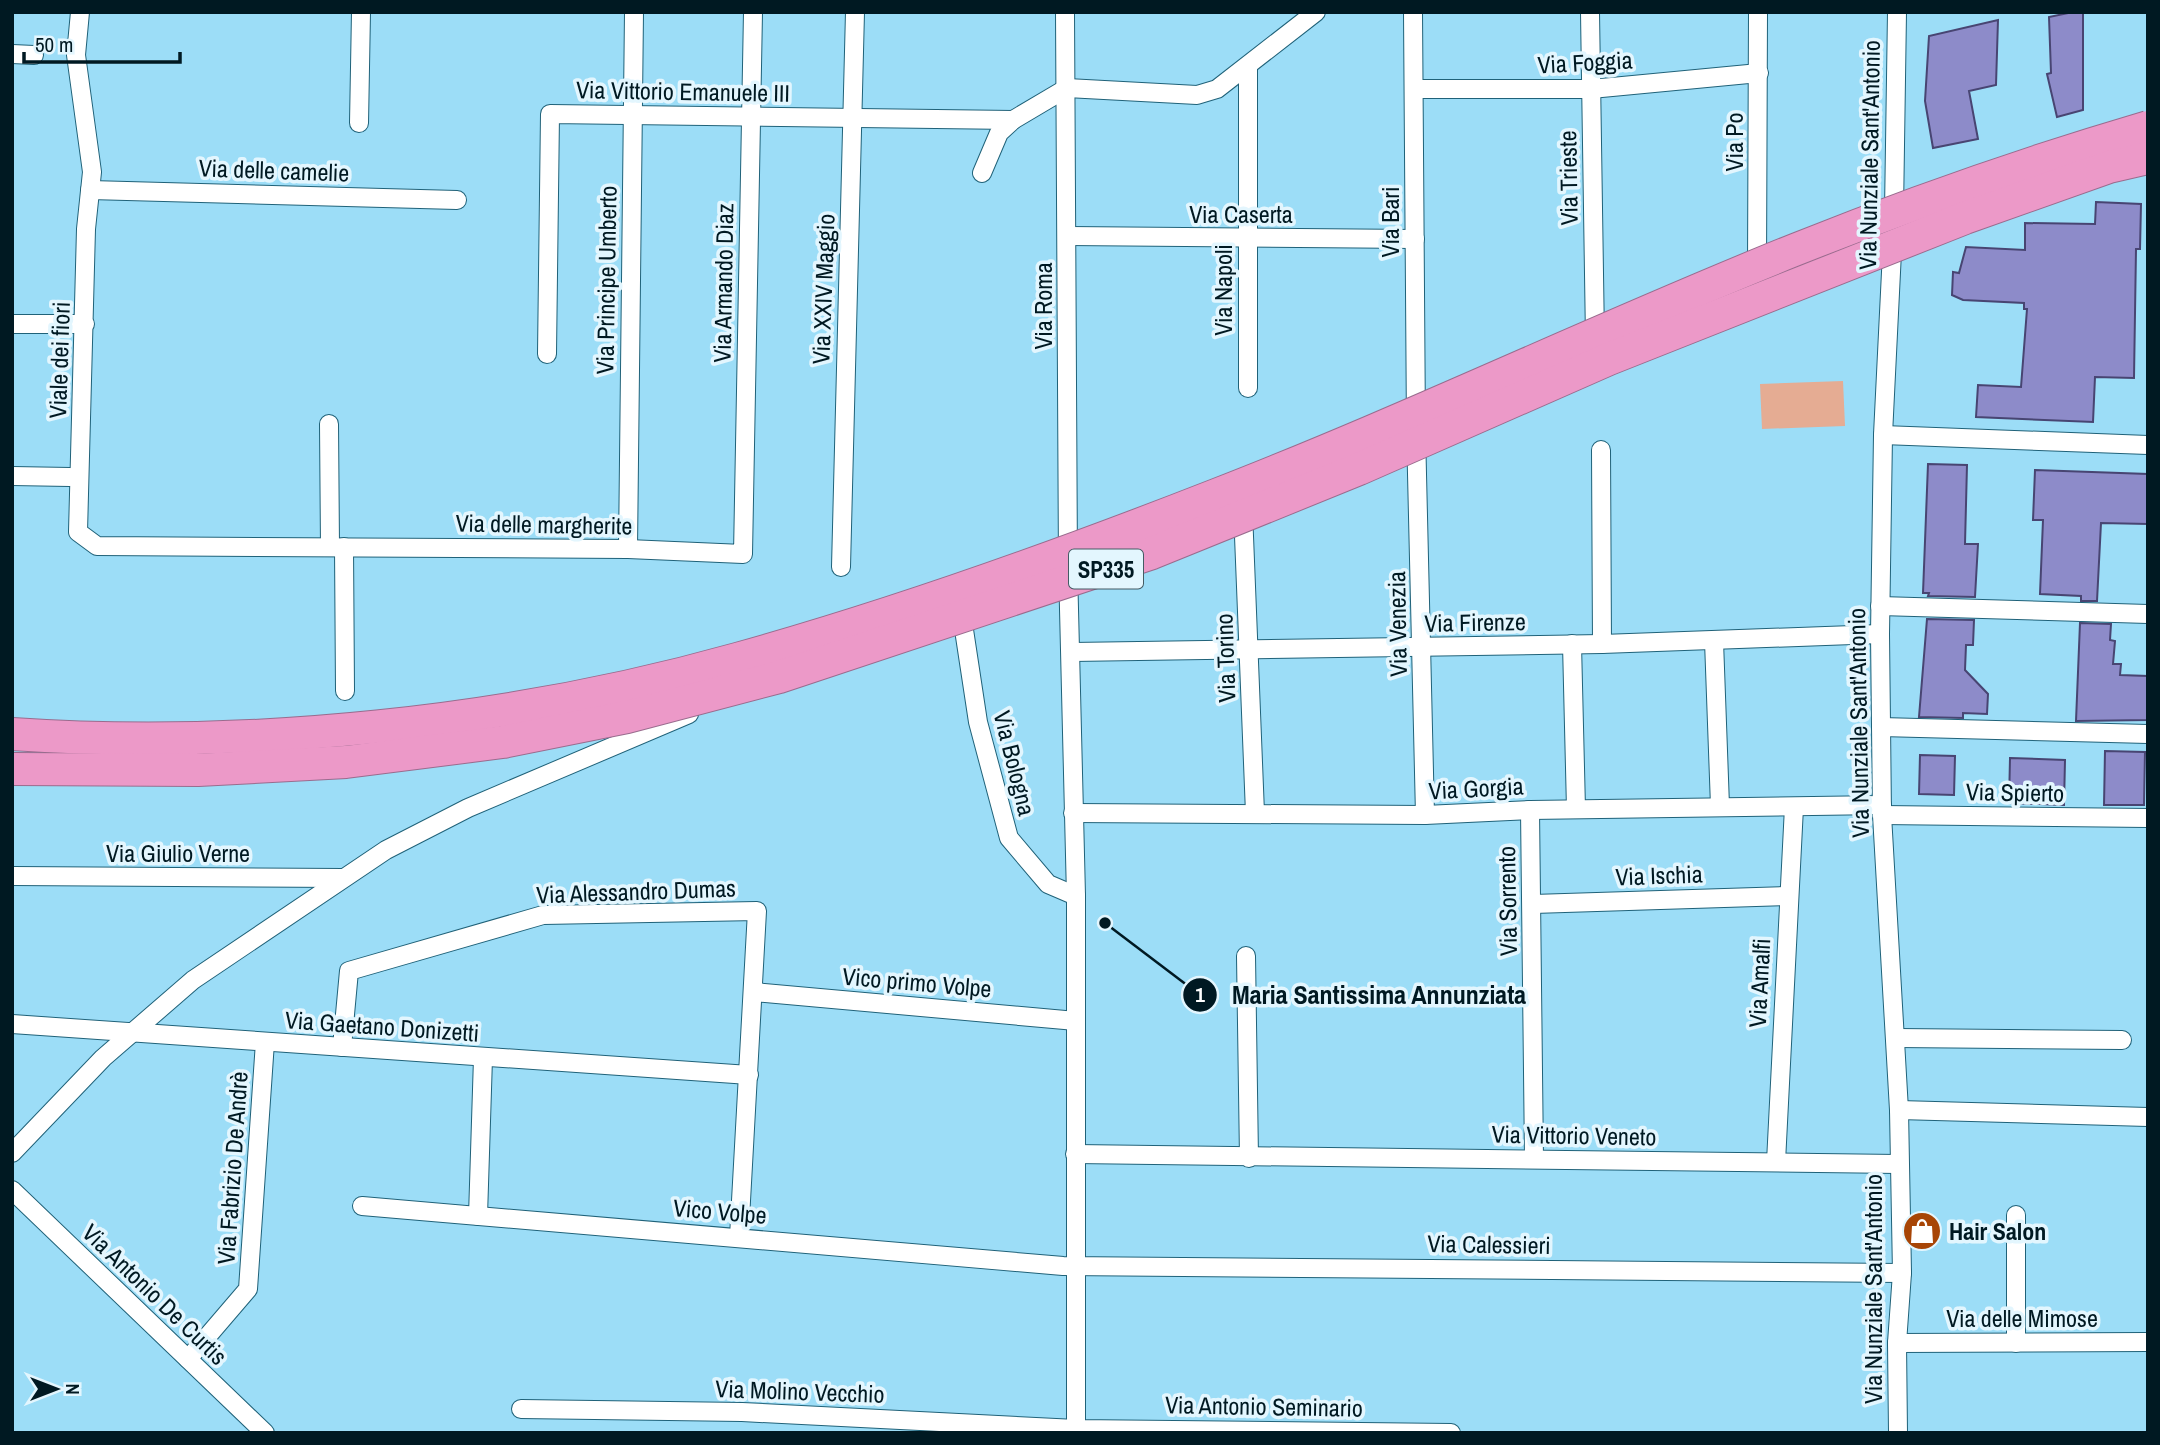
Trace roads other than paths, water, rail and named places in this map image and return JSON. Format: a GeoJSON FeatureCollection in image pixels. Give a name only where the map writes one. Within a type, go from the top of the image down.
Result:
{"type":"FeatureCollection","features":[{"type":"Feature","properties":{"kind":"highway","name":"SP335"},"geometry":{"type":"LineString","coordinates":[[12,734],[85,739],[307,734],[456,717],[596,691],[734,660],[1008,572],[1219,494],[1797,249],[2050,156],[2148,127]]}},
{"type":"Feature","properties":{"kind":"highway","name":"SP335"},"geometry":{"type":"LineString","coordinates":[[12,769],[198,770],[346,762],[503,742],[627,717],[779,677],[1152,553],[1359,469],[1634,349],[1965,218],[2109,167],[2148,158]]}},
{"type":"Feature","properties":{"kind":"street","name":"Viale dei fiori"},"geometry":{"type":"LineString","coordinates":[[78,532],[86,229],[92,172],[76,55],[80,12]]}},
{"type":"Feature","properties":{"kind":"street"},"geometry":{"type":"LineString","coordinates":[[359,123],[361,12]]}},
{"type":"Feature","properties":{"kind":"street","name":"Via Principe Umberto"},"geometry":{"type":"LineString","coordinates":[[628,549],[634,12]]}},
{"type":"Feature","properties":{"kind":"street","name":"Via Armando Diaz"},"geometry":{"type":"LineString","coordinates":[[743,554],[753,12]]}},
{"type":"Feature","properties":{"kind":"street","name":"Via XXIV Maggio"},"geometry":{"type":"LineString","coordinates":[[841,567],[855,12]]}},
{"type":"Feature","properties":{"kind":"street","name":"Via Roma"},"geometry":{"type":"LineString","coordinates":[[1065,12],[1068,88],[1068,568],[1076,896],[1076,1431]]}},
{"type":"Feature","properties":{"kind":"street"},"geometry":{"type":"LineString","coordinates":[[982,173],[999,133],[1013,120],[1068,88],[1197,95],[1217,89],[1315,12]]}},
{"type":"Feature","properties":{"kind":"street","name":"Via Bari"},"geometry":{"type":"LineString","coordinates":[[1413,12],[1416,431]]}},
{"type":"Feature","properties":{"kind":"street","name":"Via Trieste"},"geometry":{"type":"LineString","coordinates":[[1590,12],[1595,342]]}},
{"type":"Feature","properties":{"kind":"street","name":"Via Po"},"geometry":{"type":"LineString","coordinates":[[1757,271],[1758,12]]}},
{"type":"Feature","properties":{"kind":"street","name":"Via Nunziale Sant'Antonio"},"geometry":{"type":"LineString","coordinates":[[1897,12],[1894,211],[1883,435],[1880,634],[1882,810],[1899,1110],[1902,1273],[1897,1343],[1898,1433]]}},
{"type":"Feature","properties":{"kind":"street"},"geometry":{"type":"LineString","coordinates":[[12,54],[34,55]]}},
{"type":"Feature","properties":{"kind":"street","name":"Via Napoli"},"geometry":{"type":"LineString","coordinates":[[1248,67],[1248,388]]}},
{"type":"Feature","properties":{"kind":"street","name":"Via Foggia"},"geometry":{"type":"LineString","coordinates":[[1414,89],[1591,89],[1759,73]]}},
{"type":"Feature","properties":{"kind":"street"},"geometry":{"type":"LineString","coordinates":[[12,1153],[131,1032],[193,979],[386,850],[504,792],[636,734],[1242,501],[1416,431],[1595,342],[1894,211],[2148,113]]}},
{"type":"Feature","properties":{"kind":"street","name":"Via Vittorio Emanuele III"},"geometry":{"type":"LineString","coordinates":[[547,354],[550,114],[1013,120]]}},
{"type":"Feature","properties":{"kind":"street","name":"Via delle camelie"},"geometry":{"type":"LineString","coordinates":[[90,190],[457,200]]}},
{"type":"Feature","properties":{"kind":"street","name":"Via Caserta"},"geometry":{"type":"LineString","coordinates":[[1068,236],[1415,239]]}},
{"type":"Feature","properties":{"kind":"street"},"geometry":{"type":"LineString","coordinates":[[12,324],[85,324]]}},
{"type":"Feature","properties":{"kind":"street"},"geometry":{"type":"LineString","coordinates":[[328,424],[345,691]]}},
{"type":"Feature","properties":{"kind":"street","name":"Via Venezia"},"geometry":{"type":"LineString","coordinates":[[1416,431],[1425,815]]}},
{"type":"Feature","properties":{"kind":"street"},"geometry":{"type":"LineString","coordinates":[[1883,435],[2148,445]]}},
{"type":"Feature","properties":{"kind":"street"},"geometry":{"type":"LineString","coordinates":[[1601,450],[1602,644]]}},
{"type":"Feature","properties":{"kind":"street"},"geometry":{"type":"LineString","coordinates":[[12,476],[70,477]]}},
{"type":"Feature","properties":{"kind":"street","name":"Via Torino"},"geometry":{"type":"LineString","coordinates":[[1242,501],[1255,813]]}},
{"type":"Feature","properties":{"kind":"street","name":"Via delle margherite"},"geometry":{"type":"LineString","coordinates":[[78,532],[97,546],[628,549],[743,554]]}},
{"type":"Feature","properties":{"kind":"street"},"geometry":{"type":"LineString","coordinates":[[1880,606],[2148,614]]}},
{"type":"Feature","properties":{"kind":"street","name":"Via Bologna"},"geometry":{"type":"LineString","coordinates":[[961,610],[978,722],[1009,838],[1048,884],[1076,896]]}},
{"type":"Feature","properties":{"kind":"street","name":"Via Firenze"},"geometry":{"type":"LineString","coordinates":[[1072,652],[1602,644],[1880,634]]}},
{"type":"Feature","properties":{"kind":"street"},"geometry":{"type":"LineString","coordinates":[[1714,641],[1720,806]]}},
{"type":"Feature","properties":{"kind":"street"},"geometry":{"type":"LineString","coordinates":[[1572,644],[1576,809]]}},
{"type":"Feature","properties":{"kind":"street"},"geometry":{"type":"LineString","coordinates":[[1881,727],[2148,734]]}},
{"type":"Feature","properties":{"kind":"street","name":"Via Gorgia"},"geometry":{"type":"LineString","coordinates":[[1073,813],[1425,815],[1720,806],[1882,810]]}},
{"type":"Feature","properties":{"kind":"street","name":"Via Amalfi"},"geometry":{"type":"LineString","coordinates":[[1776,1162],[1794,807]]}},
{"type":"Feature","properties":{"kind":"street","name":"Via Sorrento"},"geometry":{"type":"LineString","coordinates":[[1530,810],[1534,1159]]}},
{"type":"Feature","properties":{"kind":"street","name":"Via Spierto"},"geometry":{"type":"LineString","coordinates":[[1882,810],[2148,818]]}},
{"type":"Feature","properties":{"kind":"street","name":"Via Giulio Verne"},"geometry":{"type":"LineString","coordinates":[[12,876],[343,878]]}},
{"type":"Feature","properties":{"kind":"street","name":"Via Ischia"},"geometry":{"type":"LineString","coordinates":[[1533,904],[1788,895]]}},
{"type":"Feature","properties":{"kind":"street","name":"Via Alessandro Dumas"},"geometry":{"type":"LineString","coordinates":[[342,1047],[349,971],[543,915],[757,911],[754,992]]}},
{"type":"Feature","properties":{"kind":"street"},"geometry":{"type":"LineString","coordinates":[[1246,956],[1249,1158]]}},
{"type":"Feature","properties":{"kind":"street"},"geometry":{"type":"LineString","coordinates":[[739,1237],[754,992]]}},
{"type":"Feature","properties":{"kind":"street","name":"Vico primo Volpe"},"geometry":{"type":"LineString","coordinates":[[754,992],[1076,1021]]}},
{"type":"Feature","properties":{"kind":"street","name":"Via Gaetano Donizetti"},"geometry":{"type":"LineString","coordinates":[[12,1024],[749,1075]]}},
{"type":"Feature","properties":{"kind":"street"},"geometry":{"type":"LineString","coordinates":[[1896,1038],[2122,1040]]}},
{"type":"Feature","properties":{"kind":"street","name":"Via Fabrizio De Andrè"},"geometry":{"type":"LineString","coordinates":[[187,1359],[248,1289],[265,1042]]}},
{"type":"Feature","properties":{"kind":"street"},"geometry":{"type":"LineString","coordinates":[[478,1216],[483,1058]]}},
{"type":"Feature","properties":{"kind":"street"},"geometry":{"type":"LineString","coordinates":[[1899,1110],[2148,1117]]}},
{"type":"Feature","properties":{"kind":"street","name":"Via Vittorio Veneto"},"geometry":{"type":"LineString","coordinates":[[1075,1154],[1898,1164]]}},
{"type":"Feature","properties":{"kind":"street","name":"Via Antonio De Curtis"},"geometry":{"type":"LineString","coordinates":[[12,1190],[265,1433]]}},
{"type":"Feature","properties":{"kind":"street","name":"Vico Volpe"},"geometry":{"type":"LineString","coordinates":[[362,1206],[739,1237],[916,1256],[1063,1266],[1074,1264]]}},
{"type":"Feature","properties":{"kind":"street"},"geometry":{"type":"LineString","coordinates":[[2016,1214],[2016,1343]]}},
{"type":"Feature","properties":{"kind":"street","name":"Via Calessieri"},"geometry":{"type":"LineString","coordinates":[[1074,1264],[1902,1273]]}},
{"type":"Feature","properties":{"kind":"street","name":"Via delle Mimose"},"geometry":{"type":"LineString","coordinates":[[1897,1343],[2148,1342]]}},
{"type":"Feature","properties":{"kind":"street","name":"Via Molino Vecchio"},"geometry":{"type":"LineString","coordinates":[[521,1409],[742,1412],[1076,1431]]}},
{"type":"Feature","properties":{"kind":"street","name":"Via Antonio Seminario"},"geometry":{"type":"LineString","coordinates":[[1076,1431],[1451,1433]]}},
{"type":"Feature","properties":{"kind":"place","name":"Maria Santissima Annunziata"},"geometry":{"type":"Point","coordinates":[1105,923]}},
{"type":"Feature","properties":{"kind":"place","name":"Hair Salon"},"geometry":{"type":"Point","coordinates":[1922,1231]}}]}
